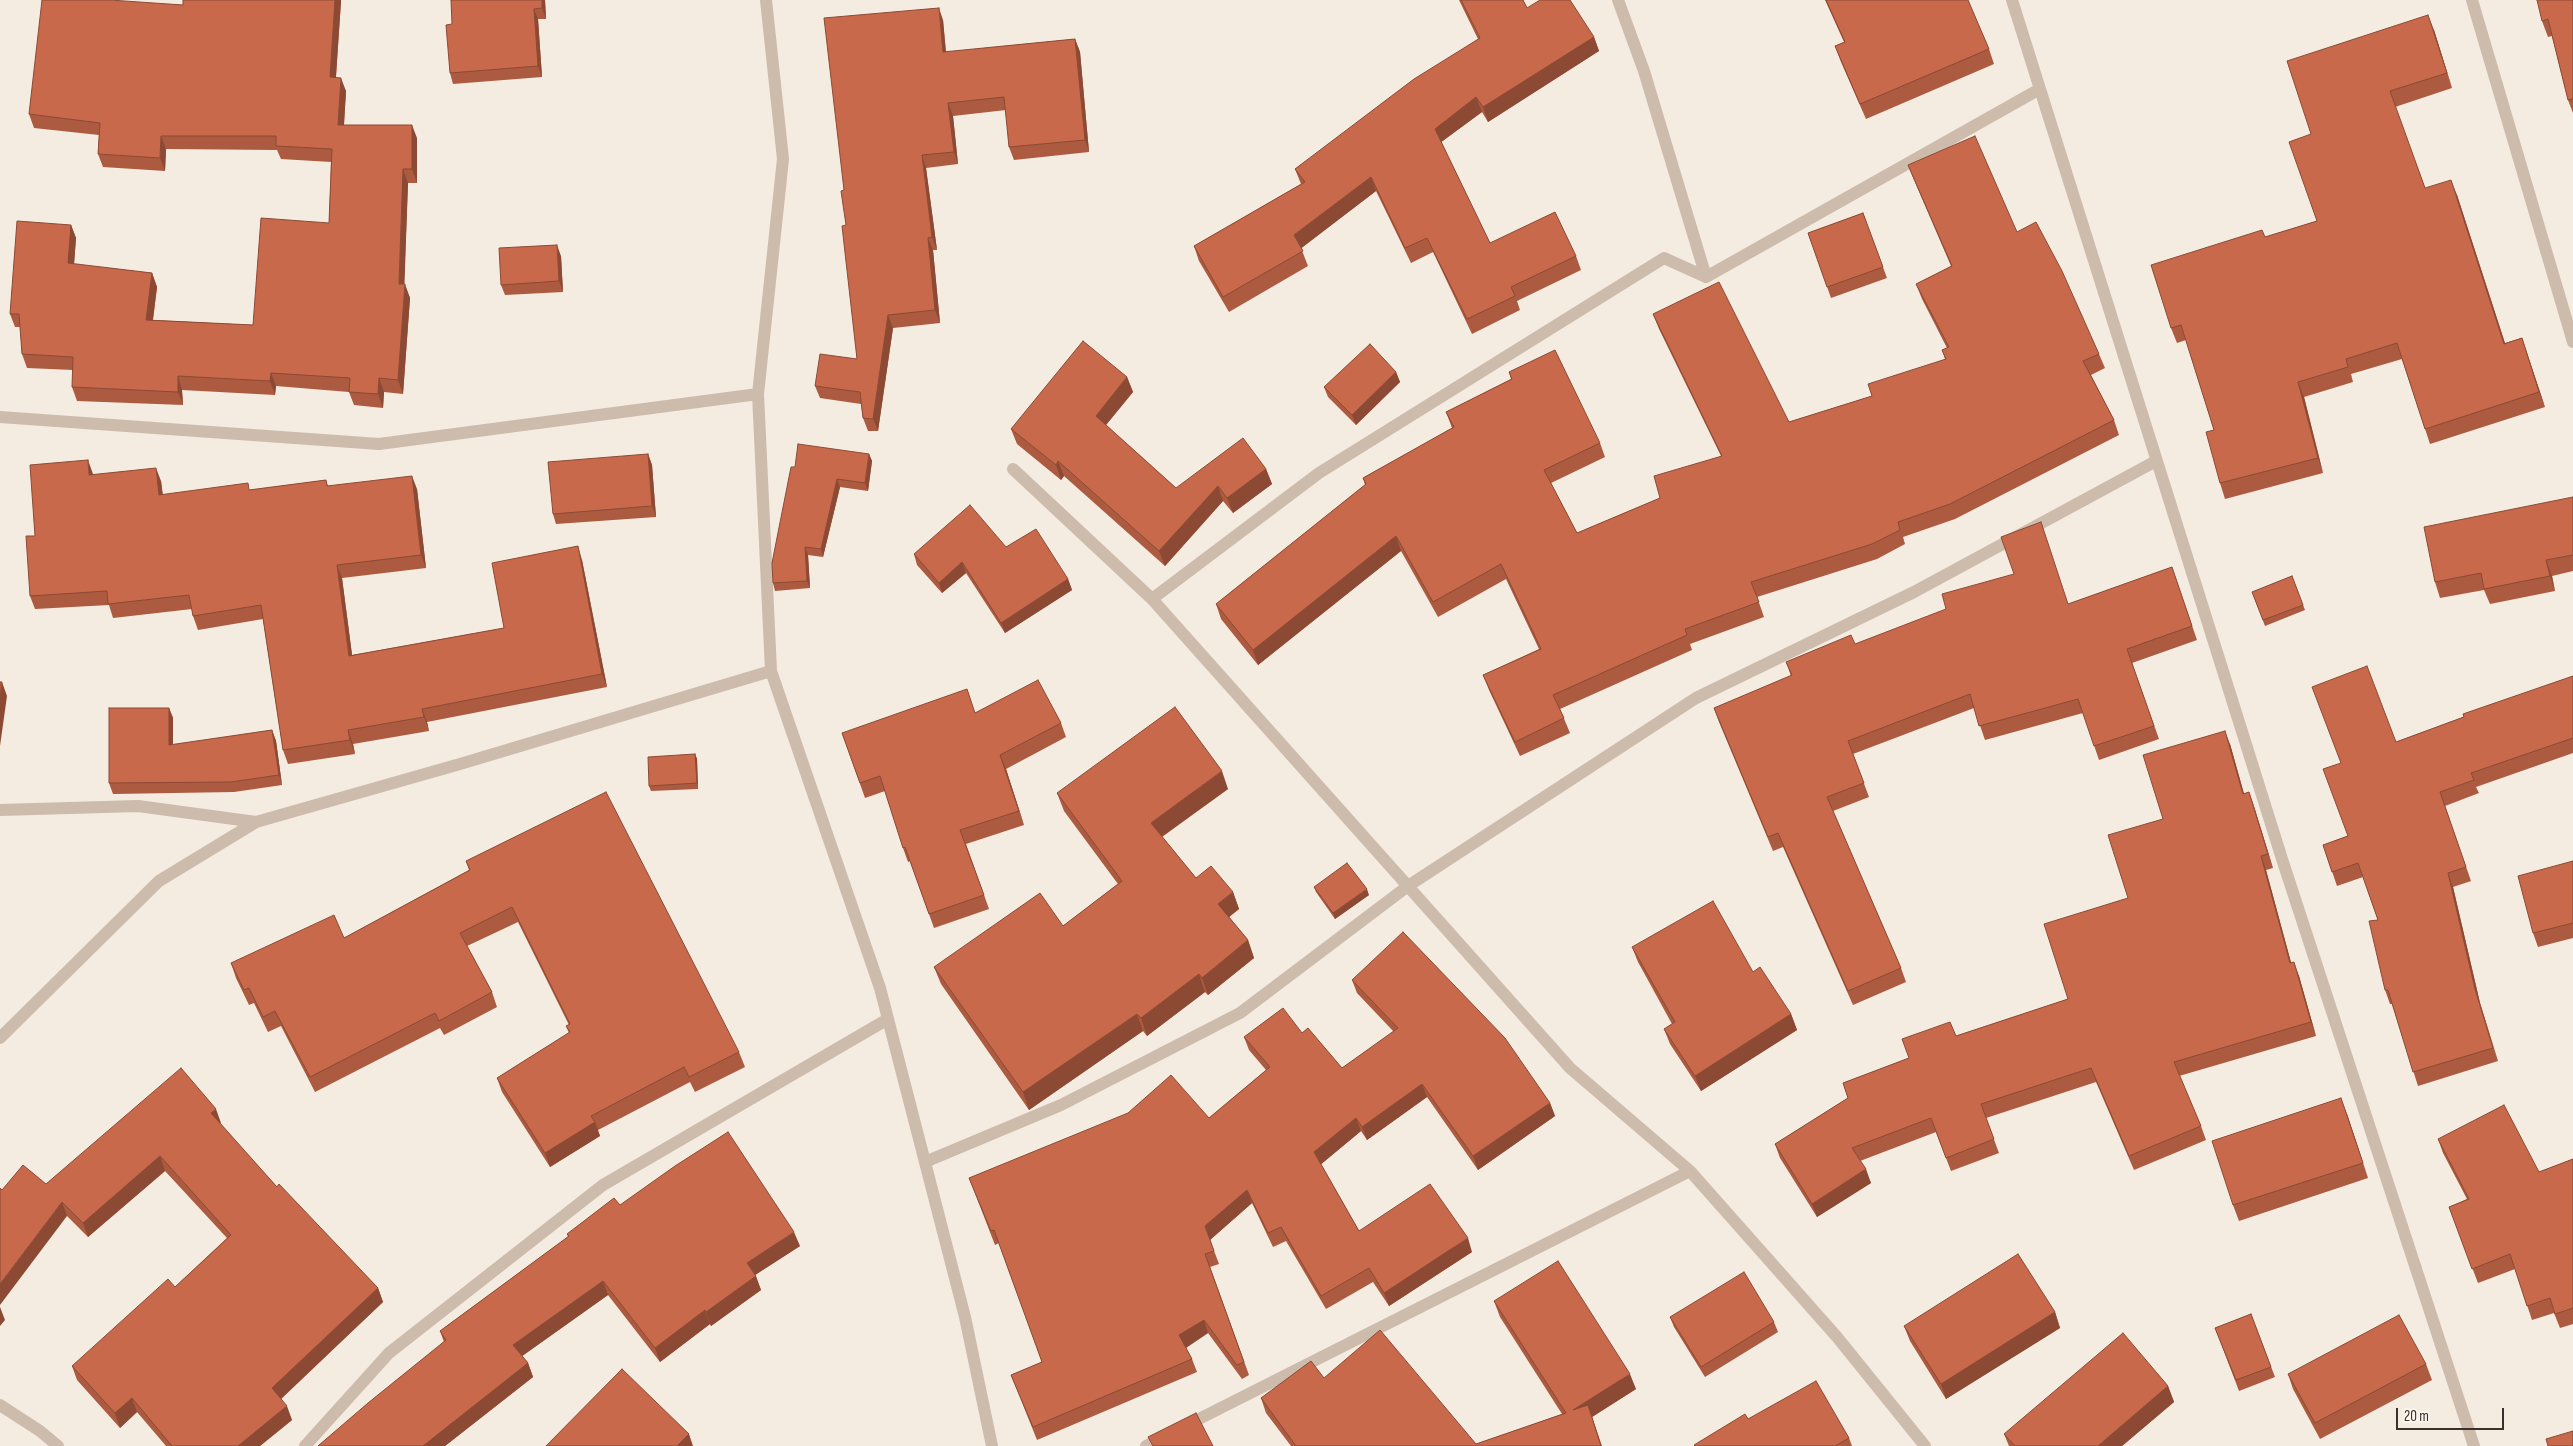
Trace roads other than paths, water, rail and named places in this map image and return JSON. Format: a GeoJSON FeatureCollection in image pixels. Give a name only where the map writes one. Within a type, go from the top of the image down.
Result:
{"type":"FeatureCollection","features":[{"type":"Feature","properties":{"kind":"street"},"geometry":{"type":"LineString","coordinates":[[766,0],[783,159],[758,394],[771,671],[880,988],[965,1317],[992,1446]]}},
{"type":"Feature","properties":{"kind":"street"},"geometry":{"type":"LineString","coordinates":[[1618,0],[1644,71],[1706,277]]}},
{"type":"Feature","properties":{"kind":"street"},"geometry":{"type":"LineString","coordinates":[[2012,0],[2038,90],[2286,871],[2474,1446]]}},
{"type":"Feature","properties":{"kind":"street"},"geometry":{"type":"LineString","coordinates":[[2472,0],[2573,342]]}},
{"type":"Feature","properties":{"kind":"street"},"geometry":{"type":"LineString","coordinates":[[1706,277],[2038,90]]}},
{"type":"Feature","properties":{"kind":"street"},"geometry":{"type":"LineString","coordinates":[[1152,599],[1319,473],[1664,258],[1706,277]]}},
{"type":"Feature","properties":{"kind":"street"},"geometry":{"type":"LineString","coordinates":[[0,417],[379,444],[758,394]]}},
{"type":"Feature","properties":{"kind":"street"},"geometry":{"type":"LineString","coordinates":[[925,1162],[1061,1105],[1240,1013],[1408,886],[1696,698],[1914,592],[2156,461]]}},
{"type":"Feature","properties":{"kind":"street"},"geometry":{"type":"LineString","coordinates":[[1013,469],[1152,599],[1570,1068],[1690,1171],[1837,1337],[1925,1446]]}},
{"type":"Feature","properties":{"kind":"street"},"geometry":{"type":"LineString","coordinates":[[0,1038],[159,880],[256,822],[771,671]]}},
{"type":"Feature","properties":{"kind":"street"},"geometry":{"type":"LineString","coordinates":[[0,810],[138,806],[256,822]]}},
{"type":"Feature","properties":{"kind":"street"},"geometry":{"type":"LineString","coordinates":[[305,1446],[389,1353],[603,1185],[888,1019]]}},
{"type":"Feature","properties":{"kind":"street"},"geometry":{"type":"LineString","coordinates":[[1146,1446],[1690,1171]]}},
{"type":"Feature","properties":{"kind":"street"},"geometry":{"type":"LineString","coordinates":[[0,1405],[40,1431],[58,1446]]}}]}
